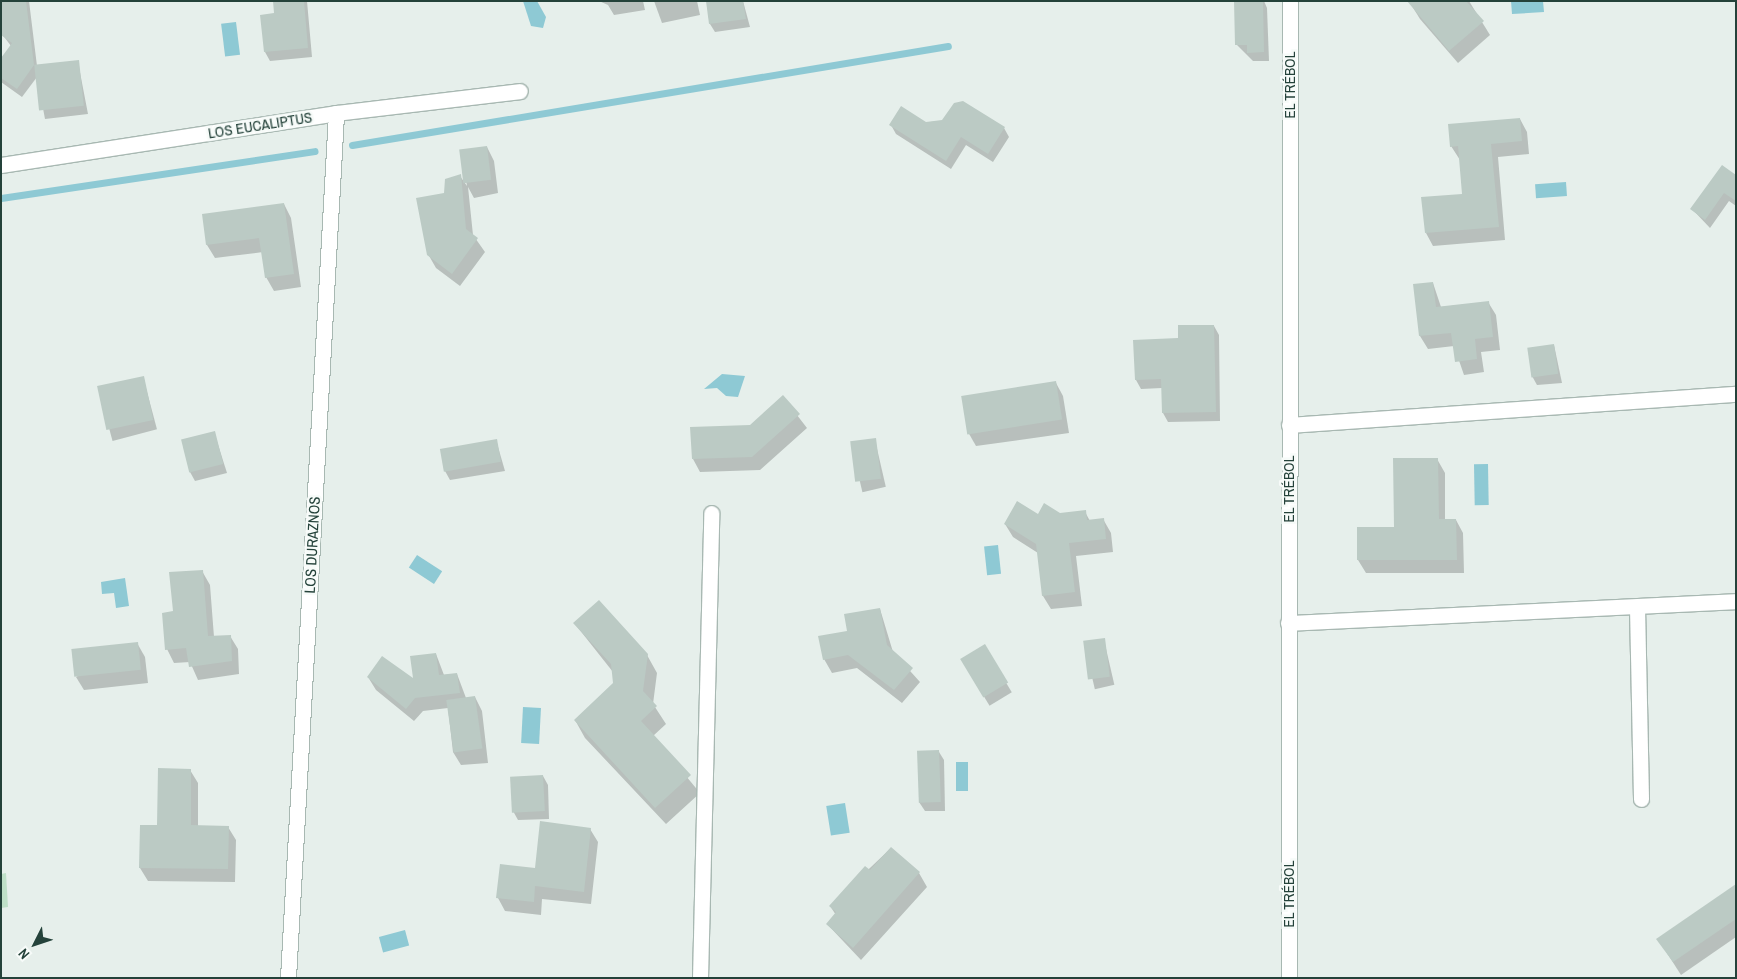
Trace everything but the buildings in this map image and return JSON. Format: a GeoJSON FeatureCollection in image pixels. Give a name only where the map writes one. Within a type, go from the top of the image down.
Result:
{"type":"FeatureCollection","features":[{"type":"Feature","properties":{"kind":"street","name":"EL TRÉBOL"},"geometry":{"type":"LineString","coordinates":[[1289,978],[1288,425],[1290,1]]}},
{"type":"Feature","properties":{"kind":"street","name":"LOS EUCALIPTUS"},"geometry":{"type":"LineString","coordinates":[[1,165],[336,113],[520,91]]}},
{"type":"Feature","properties":{"kind":"street","name":"LOS DURAZNOS"},"geometry":{"type":"LineString","coordinates":[[288,978],[336,113]]}},
{"type":"Feature","properties":{"kind":"street"},"geometry":{"type":"LineString","coordinates":[[1288,425],[1736,394]]}},
{"type":"Feature","properties":{"kind":"street"},"geometry":{"type":"LineString","coordinates":[[700,978],[711,513]]}},
{"type":"Feature","properties":{"kind":"street"},"geometry":{"type":"LineString","coordinates":[[1288,623],[1736,601]]}},
{"type":"Feature","properties":{"kind":"street"},"geometry":{"type":"LineString","coordinates":[[1637,607],[1641,799]]}},
{"type":"Feature","properties":{"kind":"green space"},"geometry":{"type":"Polygon","coordinates":[[[6,873],[8,907],[1,908],[1,874],[6,873]]]}},
{"type":"Feature","properties":{"kind":"water"},"geometry":{"type":"Polygon","coordinates":[[[523,1],[537,1],[546,17],[543,28],[531,26],[523,1]]]}},
{"type":"Feature","properties":{"kind":"water"},"geometry":{"type":"Polygon","coordinates":[[[1511,1],[1543,1],[1544,12],[1512,14],[1511,1]]]}},
{"type":"Feature","properties":{"kind":"water"},"geometry":{"type":"Polygon","coordinates":[[[236,22],[240,55],[225,57],[221,24],[236,22]]]}},
{"type":"Feature","properties":{"kind":"water"},"geometry":{"type":"Polygon","coordinates":[[[1566,182],[1567,196],[1536,198],[1535,184],[1566,182]]]}},
{"type":"Feature","properties":{"kind":"water"},"geometry":{"type":"Polygon","coordinates":[[[722,374],[745,376],[738,397],[726,396],[717,388],[704,389],[722,374]]]}},
{"type":"Feature","properties":{"kind":"water"},"geometry":{"type":"Polygon","coordinates":[[[1474,464],[1488,464],[1489,505],[1475,505],[1474,464]]]}},
{"type":"Feature","properties":{"kind":"water"},"geometry":{"type":"Polygon","coordinates":[[[998,545],[1001,574],[987,575],[984,546],[998,545]]]}},
{"type":"Feature","properties":{"kind":"water"},"geometry":{"type":"Polygon","coordinates":[[[417,555],[442,571],[434,584],[409,568],[417,555]]]}},
{"type":"Feature","properties":{"kind":"water"},"geometry":{"type":"Polygon","coordinates":[[[125,578],[129,606],[116,608],[114,593],[102,594],[101,582],[125,578]]]}},
{"type":"Feature","properties":{"kind":"water"},"geometry":{"type":"Polygon","coordinates":[[[523,707],[541,708],[539,744],[521,743],[523,707]]]}},
{"type":"Feature","properties":{"kind":"water"},"geometry":{"type":"Polygon","coordinates":[[[956,762],[968,762],[968,791],[956,791],[956,762]]]}},
{"type":"Feature","properties":{"kind":"water"},"geometry":{"type":"Polygon","coordinates":[[[845,803],[850,833],[831,836],[826,806],[845,803]]]}},
{"type":"Feature","properties":{"kind":"water"},"geometry":{"type":"Polygon","coordinates":[[[405,930],[409,945],[383,952],[379,937],[405,930]]]}},
{"type":"Feature","properties":{"kind":"waterway"},"geometry":{"type":"LineString","coordinates":[[352,145],[948,46]]}},
{"type":"Feature","properties":{"kind":"waterway"},"geometry":{"type":"LineString","coordinates":[[1,198],[315,151]]}}]}
